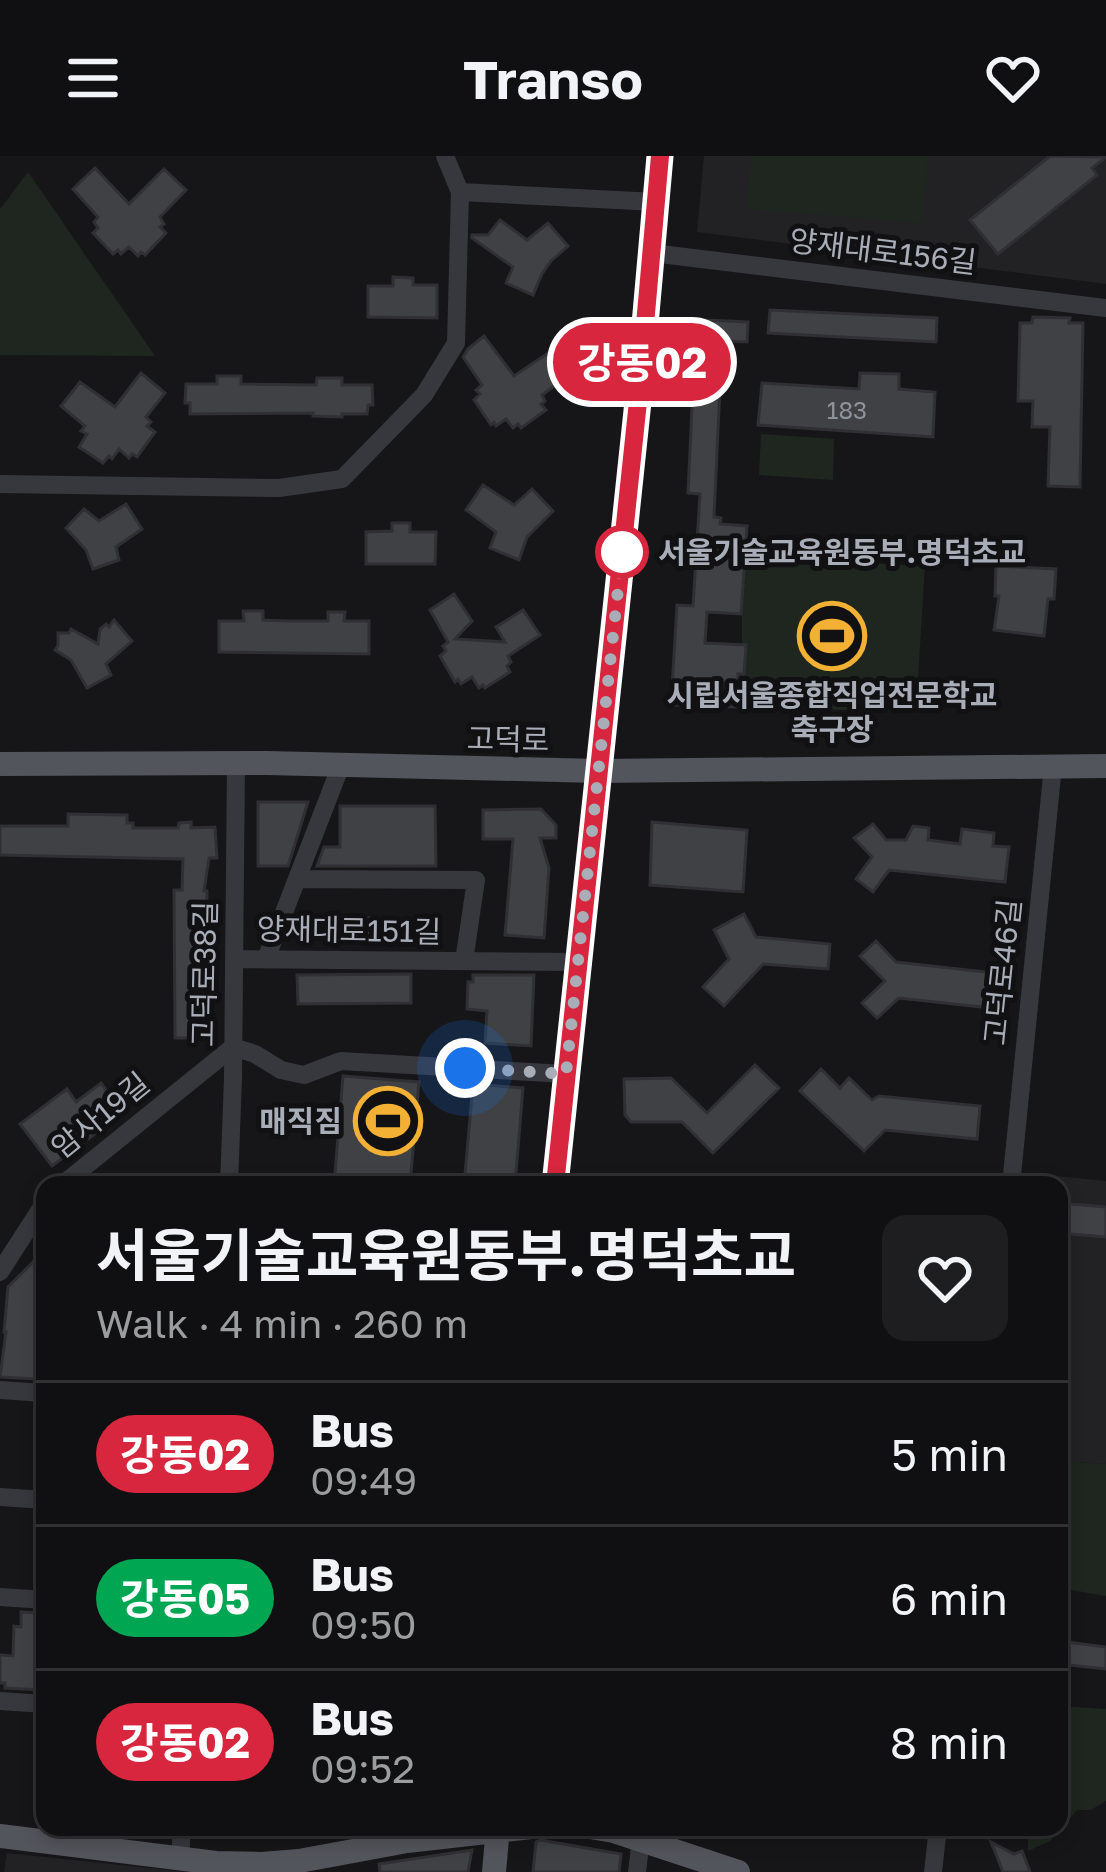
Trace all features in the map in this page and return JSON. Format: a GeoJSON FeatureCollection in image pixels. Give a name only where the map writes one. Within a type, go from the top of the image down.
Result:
{"type":"FeatureCollection","features":[{"type":"Feature","properties":{"kind":"main road"},"geometry":{"type":"LineString","coordinates":[[556,1176],[660,156]]}},
{"type":"Feature","properties":{"kind":"main road","name":"고덕로"},"geometry":{"type":"LineString","coordinates":[[0,764],[236,763],[598,771],[1106,766]]}},
{"type":"Feature","properties":{"kind":"main road"},"geometry":{"type":"LineString","coordinates":[[0,1836],[215,1863],[299,1866],[442,1836]]}},
{"type":"Feature","properties":{"kind":"main road"},"geometry":{"type":"LineString","coordinates":[[494,1872],[497,1836]]}},
{"type":"Feature","properties":{"kind":"main road"},"geometry":{"type":"LineString","coordinates":[[630,1836],[738,1872]]}},
{"type":"Feature","properties":{"kind":"street"},"geometry":{"type":"LineString","coordinates":[[0,484],[279,488],[342,478],[424,395],[456,343],[460,192],[445,156]]}},
{"type":"Feature","properties":{"kind":"street"},"geometry":{"type":"LineString","coordinates":[[460,192],[656,202]]}},
{"type":"Feature","properties":{"kind":"street","name":"양재대로156길"},"geometry":{"type":"LineString","coordinates":[[652,254],[1106,308]]}},
{"type":"Feature","properties":{"kind":"street","name":"고덕로38길"},"geometry":{"type":"LineString","coordinates":[[229,1176],[236,763]]}},
{"type":"Feature","properties":{"kind":"street"},"geometry":{"type":"LineString","coordinates":[[266,959],[341,765]]}},
{"type":"Feature","properties":{"kind":"street","name":"고덕로46길"},"geometry":{"type":"LineString","coordinates":[[1012,1176],[1053,766]]}},
{"type":"Feature","properties":{"kind":"street","name":"양재대로151길"},"geometry":{"type":"LineString","coordinates":[[297,879],[476,880],[464,961]]}},
{"type":"Feature","properties":{"kind":"street","name":"양재대로151길"},"geometry":{"type":"LineString","coordinates":[[234,958],[578,962]]}},
{"type":"Feature","properties":{"kind":"street"},"geometry":{"type":"LineString","coordinates":[[233,1047],[281,1070],[304,1075],[341,1061],[566,1074]]}},
{"type":"Feature","properties":{"kind":"street","name":"암사19길"},"geometry":{"type":"LineString","coordinates":[[73,1176],[233,1047]]}},
{"type":"Feature","properties":{"kind":"street"},"geometry":{"type":"LineString","coordinates":[[0,1272],[36,1218]]}},
{"type":"Feature","properties":{"kind":"street"},"geometry":{"type":"LineString","coordinates":[[0,1390],[36,1392]]}},
{"type":"Feature","properties":{"kind":"street"},"geometry":{"type":"LineString","coordinates":[[0,1497],[36,1499]]}},
{"type":"Feature","properties":{"kind":"street"},"geometry":{"type":"LineString","coordinates":[[0,1597],[36,1599]]}},
{"type":"Feature","properties":{"kind":"street"},"geometry":{"type":"LineString","coordinates":[[0,1701],[36,1703]]}},
{"type":"Feature","properties":{"kind":"street"},"geometry":{"type":"LineString","coordinates":[[180,1859],[181,1836]]}},
{"type":"Feature","properties":{"kind":"street"},"geometry":{"type":"LineString","coordinates":[[933,1872],[937,1836]]}},
{"type":"Feature","properties":{"kind":"street"},"geometry":{"type":"LineString","coordinates":[[637,1872],[640,1839]]}},
{"type":"Feature","properties":{"kind":"shaded area"},"geometry":{"type":"Polygon","coordinates":[[[704,156],[1106,156],[1106,284],[697,232],[704,156]]]}},
{"type":"Feature","properties":{"kind":"shaded area"},"geometry":{"type":"Polygon","coordinates":[[[751,156],[928,156],[922,223],[747,209],[751,156]]]}},
{"type":"Feature","properties":{"kind":"shaded area"},"geometry":{"type":"Polygon","coordinates":[[[28,172],[155,356],[0,355],[0,209],[28,172]]]}},
{"type":"Feature","properties":{"kind":"shaded area"},"geometry":{"type":"Polygon","coordinates":[[[761,434],[834,439],[833,480],[759,475],[761,434]]]}},
{"type":"Feature","properties":{"kind":"shaded area","name":"시립서울종합직업전문학교 축구장"},"geometry":{"type":"Polygon","coordinates":[[[742,557],[925,566],[916,712],[742,707],[742,557]]]}},
{"type":"Feature","properties":{"kind":"shaded area"},"geometry":{"type":"Polygon","coordinates":[[[1068,1177],[1106,1181],[1106,1464],[1068,1462],[1068,1177]]]}},
{"type":"Feature","properties":{"kind":"shaded area"},"geometry":{"type":"Polygon","coordinates":[[[1068,1462],[1106,1464],[1106,1596],[1068,1590],[1068,1462]]]}},
{"type":"Feature","properties":{"kind":"shaded area"},"geometry":{"type":"Polygon","coordinates":[[[1068,1707],[1106,1709],[1106,1801],[1091,1810],[1077,1810],[1068,1820],[1068,1707]]]}},
{"type":"Feature","properties":{"kind":"shaded area"},"geometry":{"type":"Polygon","coordinates":[[[1028,1836],[1054,1836],[1050,1841],[1028,1851],[1028,1836]]]}},
{"type":"Feature","properties":{"kind":"shaded area"},"geometry":{"type":"Polygon","coordinates":[[[7,1853],[186,1872],[4,1872],[7,1853]]]}},
{"type":"Feature","properties":{"kind":"building"},"geometry":{"type":"Polygon","coordinates":[[[1050,156],[1106,157],[1092,168],[1097,175],[998,254],[970,220],[1050,156]]]}},
{"type":"Feature","properties":{"kind":"building"},"geometry":{"type":"Polygon","coordinates":[[[95,168],[129,204],[164,169],[186,190],[160,217],[166,233],[145,255],[138,256],[129,247],[113,254],[93,233],[98,217],[73,189],[95,168]]]}},
{"type":"Feature","properties":{"kind":"building"},"geometry":{"type":"Polygon","coordinates":[[[500,220],[527,240],[548,223],[568,246],[551,261],[533,295],[506,283],[513,267],[472,238],[488,235],[500,220]]]}},
{"type":"Feature","properties":{"kind":"building"},"geometry":{"type":"Polygon","coordinates":[[[393,277],[413,278],[413,285],[437,285],[437,318],[368,317],[368,286],[393,286],[393,277]]]}},
{"type":"Feature","properties":{"kind":"building"},"geometry":{"type":"Polygon","coordinates":[[[770,310],[937,318],[936,342],[768,333],[770,310]]]}},
{"type":"Feature","properties":{"kind":"building"},"geometry":{"type":"Polygon","coordinates":[[[1033,317],[1083,323],[1080,487],[1048,486],[1050,427],[1032,427],[1033,401],[1018,401],[1020,323],[1032,323],[1033,317]]]}},
{"type":"Feature","properties":{"kind":"building"},"geometry":{"type":"Polygon","coordinates":[[[705,320],[748,322],[747,342],[704,340],[705,320]]]}},
{"type":"Feature","properties":{"kind":"building"},"geometry":{"type":"Polygon","coordinates":[[[484,336],[514,376],[554,349],[572,373],[542,395],[546,410],[521,428],[518,424],[513,428],[506,419],[491,425],[474,400],[482,385],[463,357],[484,336]]]}},
{"type":"Feature","properties":{"kind":"building"},"geometry":{"type":"Polygon","coordinates":[[[697,353],[710,355],[707,387],[720,387],[714,517],[721,518],[720,524],[747,526],[741,614],[707,612],[705,643],[746,645],[744,674],[738,674],[737,707],[671,705],[677,605],[693,606],[700,494],[688,493],[697,353]]]}},
{"type":"Feature","properties":{"kind":"building"},"geometry":{"type":"Polygon","coordinates":[[[141,373],[165,393],[146,417],[151,422],[147,426],[155,432],[137,457],[129,458],[119,449],[103,463],[79,447],[87,434],[81,431],[85,426],[61,406],[80,382],[115,407],[141,373]]]}},
{"type":"Feature","properties":{"kind":"building"},"geometry":{"type":"Polygon","coordinates":[[[860,373],[899,374],[899,389],[935,392],[933,437],[758,425],[762,383],[859,389],[860,373]]]}},
{"type":"Feature","properties":{"kind":"building"},"geometry":{"type":"Polygon","coordinates":[[[217,376],[241,376],[241,384],[316,385],[317,378],[342,378],[342,385],[372,385],[373,405],[368,405],[367,414],[342,417],[190,414],[186,384],[217,384],[217,376]]]}},
{"type":"Feature","properties":{"kind":"building"},"geometry":{"type":"Polygon","coordinates":[[[483,485],[514,505],[532,489],[553,511],[527,537],[519,560],[490,548],[496,532],[466,510],[483,485]]]}},
{"type":"Feature","properties":{"kind":"building"},"geometry":{"type":"Polygon","coordinates":[[[126,504],[142,529],[116,547],[119,560],[93,569],[86,550],[66,528],[84,509],[99,521],[126,504]]]}},
{"type":"Feature","properties":{"kind":"building"},"geometry":{"type":"Polygon","coordinates":[[[392,523],[410,523],[410,532],[436,532],[435,564],[366,564],[366,532],[392,531],[392,523]]]}},
{"type":"Feature","properties":{"kind":"building"},"geometry":{"type":"Polygon","coordinates":[[[996,566],[1056,569],[1044,636],[994,630],[999,596],[995,596],[996,566]]]}},
{"type":"Feature","properties":{"kind":"building"},"geometry":{"type":"Polygon","coordinates":[[[454,594],[472,621],[455,639],[505,642],[496,627],[523,610],[540,635],[508,656],[510,672],[485,688],[479,688],[472,677],[461,684],[458,679],[455,682],[440,656],[448,642],[430,610],[454,594]]]}},
{"type":"Feature","properties":{"kind":"building"},"geometry":{"type":"Polygon","coordinates":[[[243,611],[263,611],[263,620],[287,621],[328,621],[328,612],[345,612],[344,621],[369,621],[369,654],[219,652],[219,621],[244,621],[243,611]]]}},
{"type":"Feature","properties":{"kind":"building"},"geometry":{"type":"Polygon","coordinates":[[[114,620],[132,641],[106,664],[111,675],[87,688],[71,660],[55,650],[58,633],[71,629],[98,644],[100,629],[114,620]]]}},
{"type":"Feature","properties":{"kind":"building"},"geometry":{"type":"Polygon","coordinates":[[[258,802],[308,802],[288,866],[258,866],[258,802]]]}},
{"type":"Feature","properties":{"kind":"building"},"geometry":{"type":"Polygon","coordinates":[[[340,806],[435,806],[436,866],[317,866],[324,847],[340,847],[340,806]]]}},
{"type":"Feature","properties":{"kind":"building"},"geometry":{"type":"Polygon","coordinates":[[[541,809],[556,825],[556,838],[540,838],[549,868],[544,938],[505,935],[513,839],[483,839],[483,810],[541,809]]]}},
{"type":"Feature","properties":{"kind":"building"},"geometry":{"type":"Polygon","coordinates":[[[68,814],[127,815],[133,828],[178,828],[179,823],[191,822],[191,828],[215,827],[217,858],[209,858],[204,891],[205,1038],[175,1038],[174,890],[182,890],[183,859],[0,855],[0,826],[68,826],[68,814]]]}},
{"type":"Feature","properties":{"kind":"building"},"geometry":{"type":"Polygon","coordinates":[[[652,822],[747,830],[743,892],[650,885],[652,822]]]}},
{"type":"Feature","properties":{"kind":"building"},"geometry":{"type":"Polygon","coordinates":[[[873,824],[886,840],[906,840],[913,826],[929,828],[928,840],[960,844],[962,829],[994,833],[993,846],[1009,847],[1005,882],[889,870],[873,892],[856,879],[872,857],[854,838],[873,824]]]}},
{"type":"Feature","properties":{"kind":"building"},"geometry":{"type":"Polygon","coordinates":[[[744,914],[756,937],[830,944],[828,969],[763,964],[724,1006],[703,987],[729,959],[714,930],[744,914]]]}},
{"type":"Feature","properties":{"kind":"building"},"geometry":{"type":"Polygon","coordinates":[[[364,918],[388,918],[388,940],[364,940],[364,918]]]}},
{"type":"Feature","properties":{"kind":"building"},"geometry":{"type":"Polygon","coordinates":[[[876,941],[896,962],[995,973],[991,1008],[899,998],[877,1018],[862,1003],[885,981],[860,956],[876,941]]]}},
{"type":"Feature","properties":{"kind":"building"},"geometry":{"type":"Polygon","coordinates":[[[411,974],[411,1003],[298,1004],[297,975],[411,974]]]}},
{"type":"Feature","properties":{"kind":"building"},"geometry":{"type":"Polygon","coordinates":[[[473,975],[534,975],[531,1046],[485,1043],[487,1011],[467,1009],[468,982],[473,982],[473,975]]]}},
{"type":"Feature","properties":{"kind":"building"},"geometry":{"type":"Polygon","coordinates":[[[755,1065],[779,1088],[713,1153],[682,1122],[631,1122],[625,1115],[624,1079],[671,1078],[707,1113],[755,1065]]]}},
{"type":"Feature","properties":{"kind":"building"},"geometry":{"type":"Polygon","coordinates":[[[821,1069],[840,1088],[849,1078],[872,1100],[879,1096],[980,1106],[977,1139],[885,1130],[864,1151],[800,1091],[821,1069]]]}},
{"type":"Feature","properties":{"kind":"building"},"geometry":{"type":"Polygon","coordinates":[[[343,1076],[419,1082],[411,1176],[335,1176],[343,1076]]]}},
{"type":"Feature","properties":{"kind":"building"},"geometry":{"type":"Polygon","coordinates":[[[101,1083],[123,1113],[52,1166],[20,1124],[67,1089],[76,1102],[101,1083]]]}},
{"type":"Feature","properties":{"kind":"building"},"geometry":{"type":"Polygon","coordinates":[[[473,1084],[523,1088],[516,1176],[465,1176],[473,1084]]]}},
{"type":"Feature","properties":{"kind":"building"},"geometry":{"type":"Polygon","coordinates":[[[1068,1204],[1106,1207],[1106,1237],[1068,1234],[1068,1204]]]}},
{"type":"Feature","properties":{"kind":"building"},"geometry":{"type":"Polygon","coordinates":[[[36,1259],[36,1379],[0,1377],[8,1287],[36,1259]]]}},
{"type":"Feature","properties":{"kind":"building"},"geometry":{"type":"Polygon","coordinates":[[[21,1612],[36,1613],[36,1690],[5,1688],[0,1683],[0,1655],[13,1656],[14,1626],[21,1627],[21,1612]]]}},
{"type":"Feature","properties":{"kind":"building"},"geometry":{"type":"Polygon","coordinates":[[[1068,1642],[1106,1647],[1106,1669],[1068,1665],[1068,1642]]]}},
{"type":"Feature","properties":{"kind":"building"},"geometry":{"type":"Polygon","coordinates":[[[540,1840],[621,1854],[619,1872],[533,1872],[540,1840]]]}},
{"type":"Feature","properties":{"kind":"building"},"geometry":{"type":"Polygon","coordinates":[[[991,1842],[1014,1854],[1022,1851],[1030,1872],[1003,1872],[991,1842]]]}},
{"type":"Feature","properties":{"kind":"building"},"geometry":{"type":"Polygon","coordinates":[[[472,1850],[468,1872],[380,1872],[379,1864],[472,1850]]]}},
{"type":"Feature","properties":{"kind":"bus line","name":"강동02"},"geometry":{"type":"LineString","coordinates":[[556,1176],[660,156]]}},
{"type":"Feature","properties":{"kind":"place","name":"서울기술교육원동부.명덕초교"},"geometry":{"type":"Point","coordinates":[622,552]}},
{"type":"Feature","properties":{"kind":"place","name":"시립서울종합직업전문학교 축구장"},"geometry":{"type":"Point","coordinates":[832,636]}},
{"type":"Feature","properties":{"kind":"place","name":"매직짐"},"geometry":{"type":"Point","coordinates":[388,1121]}},
{"type":"Feature","properties":{"kind":"route"},"geometry":{"type":"LineString","coordinates":[[465,1068],[566,1074],[622,552]]}}]}
